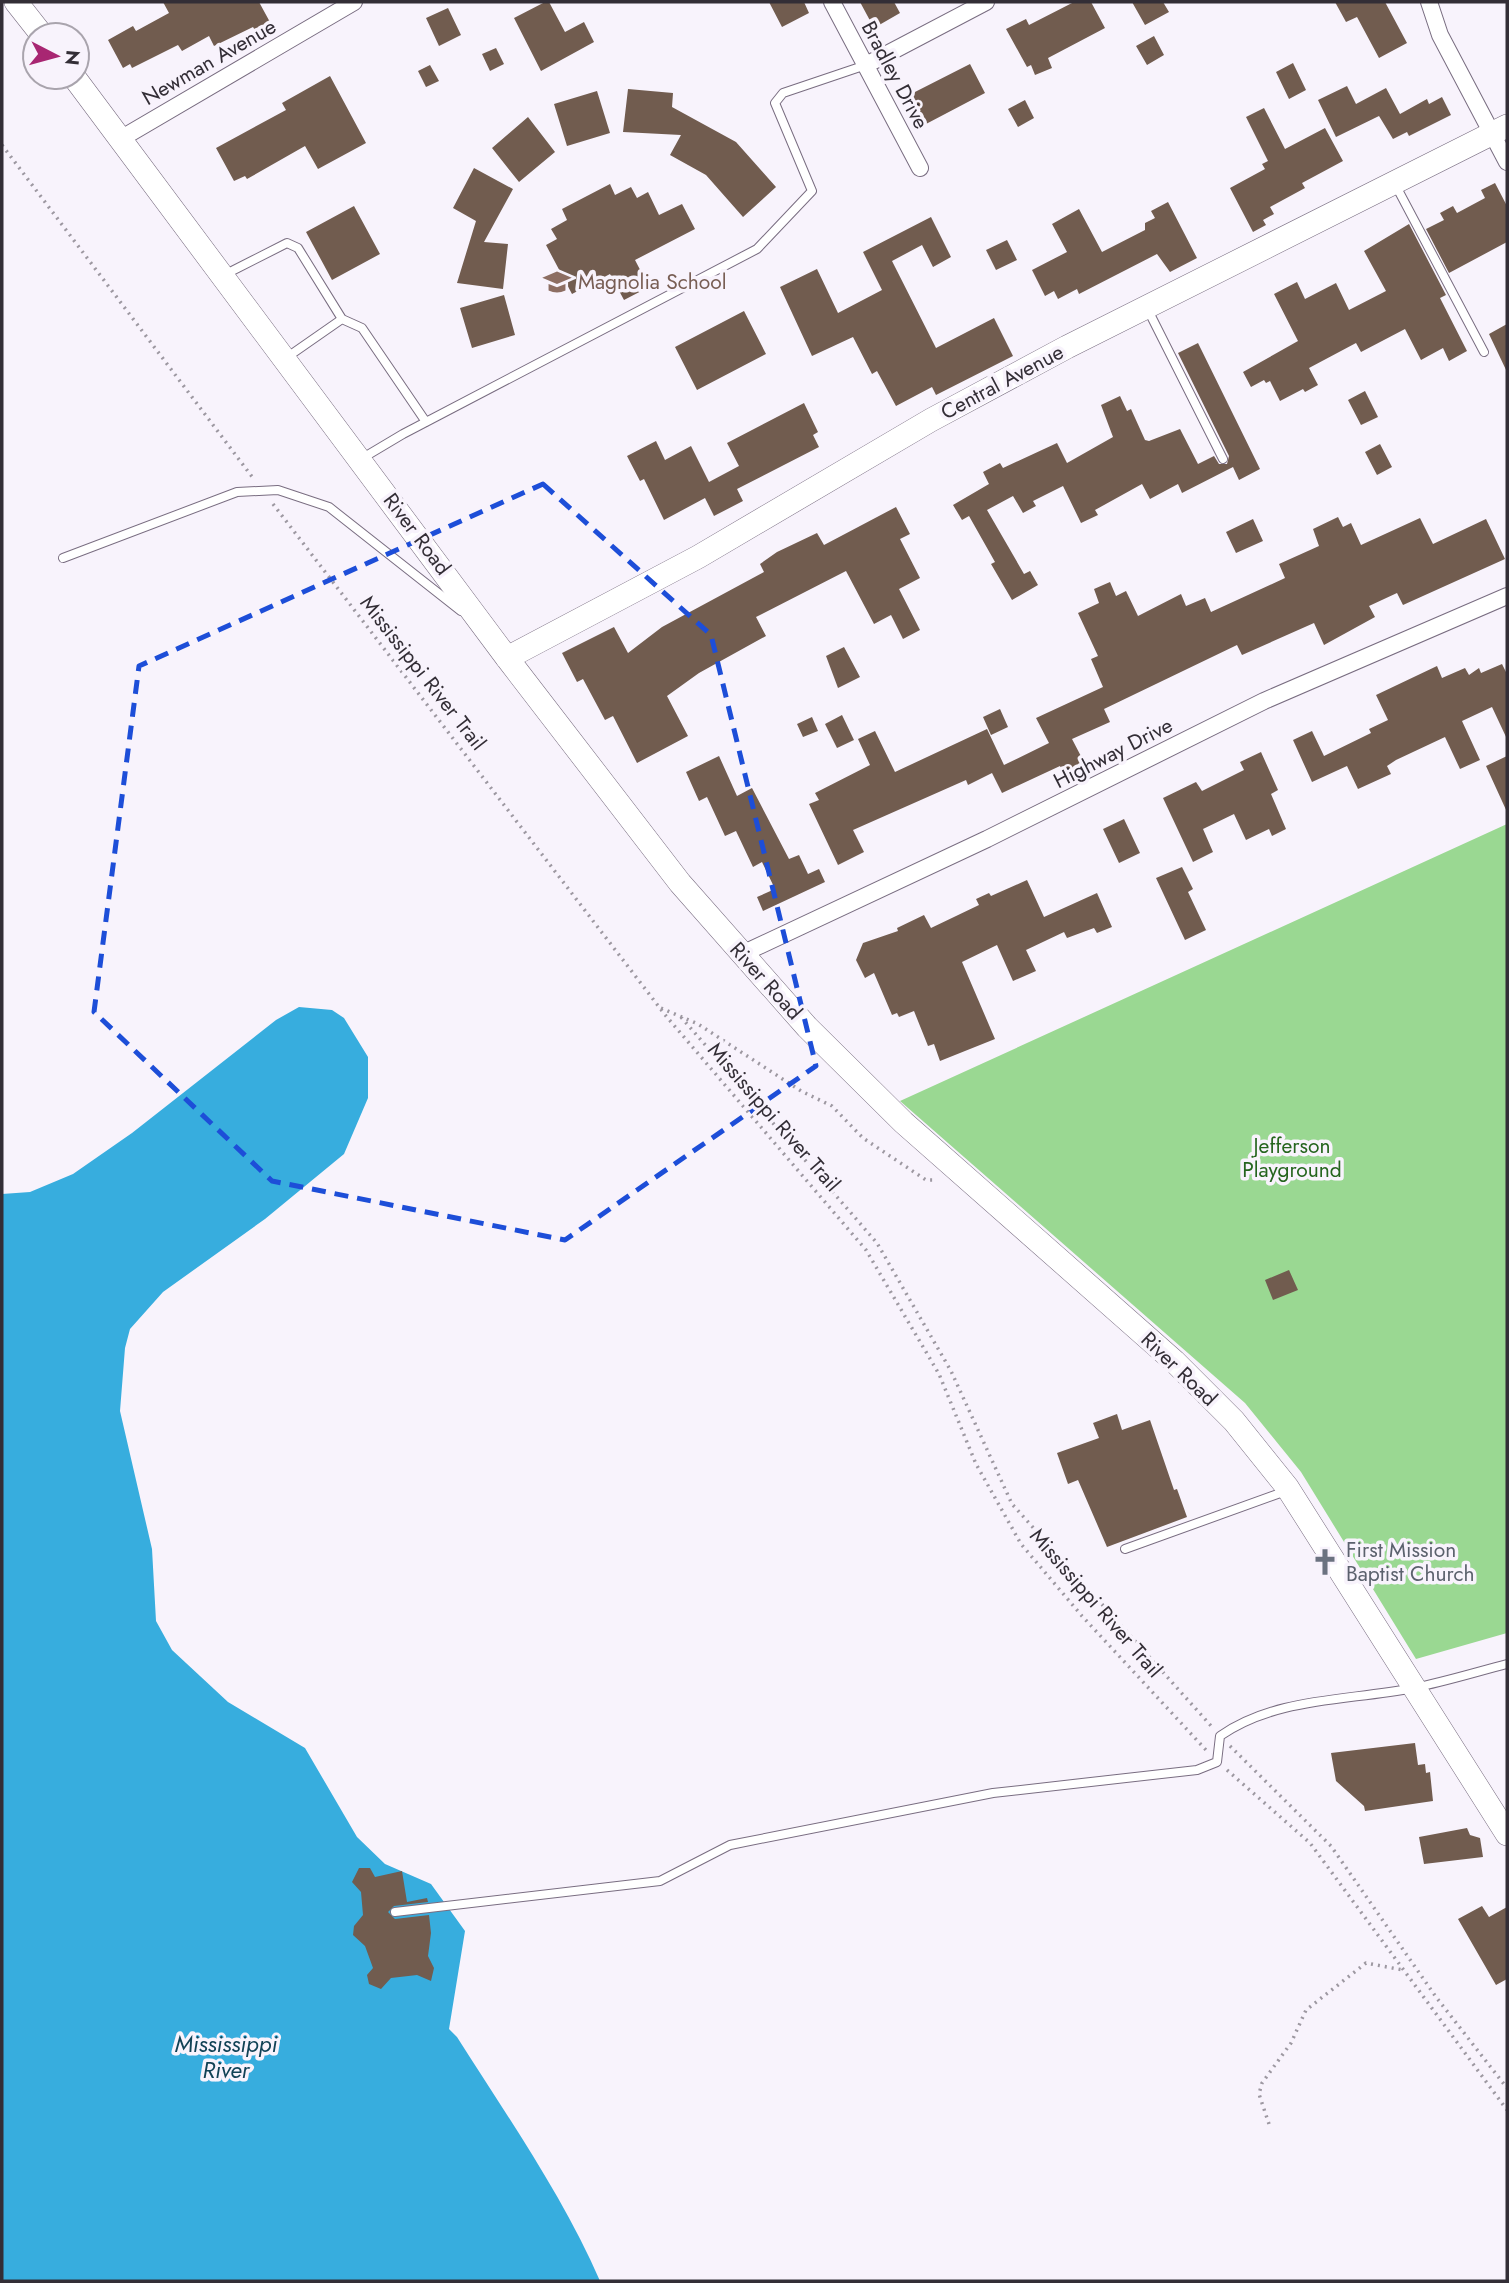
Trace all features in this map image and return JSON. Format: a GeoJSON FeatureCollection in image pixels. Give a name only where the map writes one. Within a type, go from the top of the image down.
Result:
{"type":"FeatureCollection","features":[{"type":"Feature","properties":{"kind":"main road"},"geometry":{"type":"LineString","coordinates":[[16,2],[31,21]]}},
{"type":"Feature","properties":{"kind":"main road","name":"River Road"},"geometry":{"type":"LineString","coordinates":[[85,91],[362,459],[507,659],[680,883],[845,1065],[970,1181],[1174,1361],[1234,1421],[1289,1490],[1507,1834]]}},
{"type":"Feature","properties":{"kind":"main road","name":"Central Avenue"},"geometry":{"type":"LineString","coordinates":[[507,659],[698,556],[931,420],[1147,307],[1500,129]]}},
{"type":"Feature","properties":{"kind":"street","name":"Newman Avenue"},"geometry":{"type":"LineString","coordinates":[[122,138],[354,2]]}},
{"type":"Feature","properties":{"kind":"street","name":"Bradley Drive"},"geometry":{"type":"LineString","coordinates":[[832,2],[920,168]]}},
{"type":"Feature","properties":{"kind":"street"},"geometry":{"type":"LineString","coordinates":[[866,65],[986,2]]}},
{"type":"Feature","properties":{"kind":"street"},"geometry":{"type":"LineString","coordinates":[[1429,2],[1440,35],[1500,129],[1507,162]]}},
{"type":"Feature","properties":{"kind":"street","name":"Highway Drive"},"geometry":{"type":"LineString","coordinates":[[742,954],[987,839],[1264,701],[1507,597]]}},
{"type":"Feature","properties":{"kind":"lane"},"geometry":{"type":"LineString","coordinates":[[362,459],[426,422],[757,249],[812,191],[775,103],[783,93],[866,65]]}},
{"type":"Feature","properties":{"kind":"lane"},"geometry":{"type":"LineString","coordinates":[[1395,183],[1484,352]]}},
{"type":"Feature","properties":{"kind":"lane"},"geometry":{"type":"LineString","coordinates":[[224,275],[286,243],[298,248],[342,319],[362,328],[426,422]]}},
{"type":"Feature","properties":{"kind":"lane"},"geometry":{"type":"LineString","coordinates":[[1147,307],[1223,458]]}},
{"type":"Feature","properties":{"kind":"lane"},"geometry":{"type":"LineString","coordinates":[[286,358],[342,319]]}},
{"type":"Feature","properties":{"kind":"lane"},"geometry":{"type":"LineString","coordinates":[[63,558],[237,492],[278,490],[329,507],[491,634]]}},
{"type":"Feature","properties":{"kind":"lane"},"geometry":{"type":"LineString","coordinates":[[1125,1549],[1289,1490]]}},
{"type":"Feature","properties":{"kind":"lane"},"geometry":{"type":"LineString","coordinates":[[395,1912],[660,1881],[730,1845],[993,1793],[1197,1770],[1217,1762],[1220,1736],[1237,1724],[1270,1710],[1414,1688],[1507,1664]]}},
{"type":"Feature","properties":{"kind":"path","name":"Mississippi River Trail"},"geometry":{"type":"LineString","coordinates":[[2,145],[262,490],[659,1007],[866,1250],[939,1374],[976,1465],[1021,1544],[1082,1616],[1217,1762],[1310,1843],[1507,2110]]}},
{"type":"Feature","properties":{"kind":"path"},"geometry":{"type":"LineString","coordinates":[[659,1007],[698,1024],[801,1091],[832,1106],[863,1138],[926,1180],[970,1181]]}},
{"type":"Feature","properties":{"kind":"path"},"geometry":{"type":"LineString","coordinates":[[681,1017],[877,1244],[951,1371],[1012,1504],[1220,1736],[1331,1846],[1437,1997],[1507,2088]]}},
{"type":"Feature","properties":{"kind":"path"},"geometry":{"type":"LineString","coordinates":[[1269,2124],[1259,2094],[1262,2083],[1291,2043],[1306,2010],[1366,1963],[1404,1970]]}},
{"type":"Feature","properties":{"kind":"highlighted area"},"geometry":{"type":"Polygon","coordinates":[[[543,484],[711,635],[816,1066],[565,1240],[272,1181],[94,1012],[139,666],[543,484]]]}},
{"type":"Feature","properties":{"kind":"green space","name":"Jefferson Playground"},"geometry":{"type":"Polygon","coordinates":[[[1507,824],[1507,1633],[1416,1659],[1301,1472],[1245,1403],[900,1101],[1507,824]]]}},
{"type":"Feature","properties":{"kind":"water","name":"Mississippi River"},"geometry":{"type":"Polygon","coordinates":[[[299,1007],[332,1010],[344,1018],[368,1057],[368,1098],[344,1154],[265,1219],[163,1292],[130,1329],[125,1348],[120,1411],[152,1549],[156,1621],[172,1650],[228,1702],[305,1748],[357,1837],[385,1864],[431,1884],[465,1931],[449,2029],[457,2037],[552,2187],[600,2281],[2,2281],[2,1194],[30,1192],[73,1174],[132,1133],[276,1020],[299,1007]]]}},
{"type":"Feature","properties":{"kind":"building"},"geometry":{"type":"Polygon","coordinates":[[[163,2],[259,2],[271,24],[256,32],[253,27],[214,46],[209,36],[182,51],[178,45],[132,68],[130,64],[123,68],[108,40],[133,26],[136,31],[169,13],[163,2]]]}},
{"type":"Feature","properties":{"kind":"building"},"geometry":{"type":"Polygon","coordinates":[[[549,2],[565,32],[584,22],[594,42],[541,71],[514,18],[549,2]]]}},
{"type":"Feature","properties":{"kind":"building"},"geometry":{"type":"Polygon","coordinates":[[[769,2],[804,2],[809,13],[782,27],[769,2]]]}},
{"type":"Feature","properties":{"kind":"building"},"geometry":{"type":"Polygon","coordinates":[[[860,2],[894,2],[900,13],[874,28],[860,2]]]}},
{"type":"Feature","properties":{"kind":"building"},"geometry":{"type":"Polygon","coordinates":[[[1074,2],[1091,2],[1105,28],[1048,58],[1052,68],[1035,75],[1031,65],[1027,67],[1006,29],[1026,19],[1029,25],[1074,2]]]}},
{"type":"Feature","properties":{"kind":"building"},"geometry":{"type":"Polygon","coordinates":[[[1132,2],[1163,2],[1169,12],[1145,25],[1132,2]]]}},
{"type":"Feature","properties":{"kind":"building"},"geometry":{"type":"Polygon","coordinates":[[[1335,2],[1385,2],[1407,43],[1379,58],[1357,17],[1346,22],[1335,2]]]}},
{"type":"Feature","properties":{"kind":"building"},"geometry":{"type":"Polygon","coordinates":[[[448,8],[461,35],[439,46],[426,18],[448,8]]]}},
{"type":"Feature","properties":{"kind":"building"},"geometry":{"type":"Polygon","coordinates":[[[1154,36],[1164,55],[1147,65],[1136,46],[1154,36]]]}},
{"type":"Feature","properties":{"kind":"building"},"geometry":{"type":"Polygon","coordinates":[[[496,48],[504,64],[490,71],[482,54],[496,48]]]}},
{"type":"Feature","properties":{"kind":"building"},"geometry":{"type":"Polygon","coordinates":[[[1293,63],[1306,90],[1289,99],[1276,72],[1293,63]]]}},
{"type":"Feature","properties":{"kind":"building"},"geometry":{"type":"Polygon","coordinates":[[[970,64],[985,93],[926,124],[911,94],[970,64]]]}},
{"type":"Feature","properties":{"kind":"building"},"geometry":{"type":"Polygon","coordinates":[[[430,65],[439,81],[426,87],[418,71],[430,65]]]}},
{"type":"Feature","properties":{"kind":"building"},"geometry":{"type":"Polygon","coordinates":[[[330,76],[366,143],[318,169],[305,146],[247,179],[245,176],[234,181],[216,148],[286,110],[282,103],[330,76]]]}},
{"type":"Feature","properties":{"kind":"building"},"geometry":{"type":"Polygon","coordinates":[[[1347,86],[1356,104],[1386,88],[1400,114],[1427,99],[1429,104],[1442,97],[1451,115],[1409,136],[1407,132],[1393,139],[1379,116],[1336,137],[1318,100],[1347,86]]]}},
{"type":"Feature","properties":{"kind":"building"},"geometry":{"type":"Polygon","coordinates":[[[628,89],[673,93],[672,107],[736,142],[776,187],[743,217],[706,175],[670,155],[681,135],[623,132],[628,89]]]}},
{"type":"Feature","properties":{"kind":"building"},"geometry":{"type":"Polygon","coordinates":[[[597,91],[610,133],[567,146],[554,104],[597,91]]]}},
{"type":"Feature","properties":{"kind":"building"},"geometry":{"type":"Polygon","coordinates":[[[1025,100],[1034,118],[1018,127],[1008,109],[1025,100]]]}},
{"type":"Feature","properties":{"kind":"building"},"geometry":{"type":"Polygon","coordinates":[[[1264,108],[1285,149],[1325,128],[1343,161],[1302,183],[1305,188],[1270,207],[1274,214],[1263,220],[1266,225],[1253,232],[1230,188],[1265,169],[1262,164],[1268,161],[1246,117],[1264,108]]]}},
{"type":"Feature","properties":{"kind":"building"},"geometry":{"type":"Polygon","coordinates":[[[528,117],[555,152],[519,182],[492,148],[528,117]]]}},
{"type":"Feature","properties":{"kind":"building"},"geometry":{"type":"Polygon","coordinates":[[[474,168],[513,189],[484,242],[508,244],[503,289],[457,283],[476,221],[453,208],[474,168]]]}},
{"type":"Feature","properties":{"kind":"building"},"geometry":{"type":"Polygon","coordinates":[[[1495,183],[1507,206],[1507,242],[1449,273],[1426,229],[1444,220],[1440,213],[1453,206],[1457,213],[1485,198],[1481,190],[1495,183]]]}},
{"type":"Feature","properties":{"kind":"building"},"geometry":{"type":"Polygon","coordinates":[[[610,184],[615,195],[631,187],[637,198],[648,192],[659,215],[682,204],[695,229],[635,260],[649,287],[624,300],[610,274],[572,294],[546,245],[557,239],[551,229],[567,220],[562,209],[610,184]]]}},
{"type":"Feature","properties":{"kind":"building"},"geometry":{"type":"Polygon","coordinates":[[[1168,202],[1197,258],[1170,272],[1157,254],[1079,294],[1077,289],[1058,299],[1054,291],[1045,296],[1032,270],[1067,252],[1052,224],[1079,209],[1102,252],[1145,230],[1145,223],[1155,218],[1151,211],[1168,202]]]}},
{"type":"Feature","properties":{"kind":"building"},"geometry":{"type":"Polygon","coordinates":[[[354,206],[380,254],[332,280],[306,232],[354,206]]]}},
{"type":"Feature","properties":{"kind":"building"},"geometry":{"type":"Polygon","coordinates":[[[931,217],[951,257],[933,267],[922,245],[892,261],[936,348],[994,318],[1013,356],[936,395],[932,387],[896,406],[877,371],[872,374],[853,337],[812,356],[780,287],[817,269],[838,313],[882,290],[863,252],[931,217]]]}},
{"type":"Feature","properties":{"kind":"building"},"geometry":{"type":"Polygon","coordinates":[[[1409,224],[1446,295],[1440,298],[1467,351],[1449,361],[1443,348],[1421,360],[1405,329],[1361,352],[1356,343],[1309,368],[1318,385],[1305,392],[1303,389],[1280,401],[1270,381],[1266,383],[1264,380],[1251,387],[1243,372],[1298,341],[1274,294],[1297,282],[1305,299],[1336,283],[1349,310],[1386,291],[1364,251],[1409,224]]]}},
{"type":"Feature","properties":{"kind":"building"},"geometry":{"type":"Polygon","coordinates":[[[1007,240],[1017,260],[996,270],[986,250],[1007,240]]]}},
{"type":"Feature","properties":{"kind":"building"},"geometry":{"type":"Polygon","coordinates":[[[504,295],[515,335],[472,348],[460,308],[504,295]]]}},
{"type":"Feature","properties":{"kind":"building"},"geometry":{"type":"Polygon","coordinates":[[[744,311],[766,354],[697,390],[675,347],[744,311]]]}},
{"type":"Feature","properties":{"kind":"building"},"geometry":{"type":"Polygon","coordinates":[[[1507,324],[1507,372],[1489,334],[1507,324]]]}},
{"type":"Feature","properties":{"kind":"building"},"geometry":{"type":"Polygon","coordinates":[[[1198,343],[1260,469],[1239,480],[1233,467],[1182,493],[1178,484],[1150,499],[1142,484],[1095,510],[1098,515],[1081,523],[1063,486],[1033,501],[1036,506],[1023,513],[1013,496],[987,510],[1024,574],[1030,571],[1038,585],[1012,600],[991,564],[995,562],[969,516],[962,520],[953,505],[989,484],[983,472],[1000,463],[1003,468],[1057,443],[1067,463],[1113,437],[1101,405],[1120,396],[1127,411],[1131,409],[1145,440],[1149,441],[1180,429],[1198,464],[1214,456],[1219,464],[1227,464],[1229,456],[1178,353],[1198,343]]]}},
{"type":"Feature","properties":{"kind":"building"},"geometry":{"type":"Polygon","coordinates":[[[1365,391],[1378,417],[1361,425],[1348,400],[1365,391]]]}},
{"type":"Feature","properties":{"kind":"building"},"geometry":{"type":"Polygon","coordinates":[[[804,403],[818,432],[813,435],[819,447],[737,489],[743,501],[714,516],[705,498],[664,520],[644,479],[640,481],[627,456],[656,441],[665,460],[691,446],[709,482],[739,466],[727,443],[804,403]]]}},
{"type":"Feature","properties":{"kind":"building"},"geometry":{"type":"Polygon","coordinates":[[[1380,444],[1392,467],[1377,475],[1365,452],[1380,444]]]}},
{"type":"Feature","properties":{"kind":"building"},"geometry":{"type":"Polygon","coordinates":[[[896,507],[910,534],[900,539],[920,578],[899,589],[920,630],[903,639],[891,615],[874,624],[846,571],[756,617],[766,636],[699,673],[667,696],[688,736],[637,763],[613,716],[605,720],[583,679],[577,682],[562,653],[614,627],[628,653],[662,627],[764,572],[760,564],[777,552],[817,533],[824,545],[896,507]]]}},
{"type":"Feature","properties":{"kind":"building"},"geometry":{"type":"Polygon","coordinates":[[[1338,517],[1343,527],[1351,523],[1361,545],[1420,518],[1433,544],[1486,519],[1505,559],[1403,605],[1397,593],[1369,606],[1375,617],[1324,645],[1314,623],[1242,655],[1237,645],[1104,709],[1110,722],[1072,739],[1084,762],[1063,772],[1060,766],[1002,793],[992,773],[968,785],[966,780],[853,830],[864,852],[838,865],[809,804],[819,800],[815,793],[870,765],[858,739],[875,731],[895,772],[987,729],[1004,765],[1049,743],[1036,718],[1103,687],[1091,659],[1098,656],[1078,613],[1099,603],[1094,589],[1110,582],[1116,596],[1126,591],[1138,616],[1181,594],[1186,606],[1205,598],[1211,612],[1285,578],[1279,564],[1319,546],[1313,529],[1338,517]]]}},
{"type":"Feature","properties":{"kind":"building"},"geometry":{"type":"Polygon","coordinates":[[[1253,519],[1263,541],[1236,553],[1226,532],[1253,519]]]}},
{"type":"Feature","properties":{"kind":"building"},"geometry":{"type":"Polygon","coordinates":[[[844,647],[860,677],[838,688],[826,656],[844,647]]]}},
{"type":"Feature","properties":{"kind":"building"},"geometry":{"type":"Polygon","coordinates":[[[1502,664],[1507,674],[1507,739],[1492,707],[1462,721],[1480,760],[1460,769],[1445,737],[1396,760],[1387,766],[1391,774],[1358,789],[1347,766],[1312,782],[1293,740],[1312,731],[1324,756],[1371,733],[1369,729],[1388,720],[1376,695],[1437,666],[1442,678],[1465,668],[1469,675],[1479,668],[1481,673],[1502,664]]]}},
{"type":"Feature","properties":{"kind":"building"},"geometry":{"type":"Polygon","coordinates":[[[1000,709],[1008,727],[991,735],[983,717],[1000,709]]]}},
{"type":"Feature","properties":{"kind":"building"},"geometry":{"type":"Polygon","coordinates":[[[842,715],[854,740],[837,748],[825,724],[842,715]]]}},
{"type":"Feature","properties":{"kind":"building"},"geometry":{"type":"Polygon","coordinates":[[[812,717],[818,731],[803,737],[797,724],[812,717]]]}},
{"type":"Feature","properties":{"kind":"building"},"geometry":{"type":"Polygon","coordinates":[[[1261,752],[1278,790],[1271,794],[1286,829],[1272,836],[1269,829],[1246,840],[1234,814],[1203,829],[1213,852],[1193,862],[1163,798],[1196,782],[1202,791],[1244,770],[1240,762],[1261,752]]]}},
{"type":"Feature","properties":{"kind":"building"},"geometry":{"type":"Polygon","coordinates":[[[719,756],[737,796],[752,788],[789,859],[799,855],[808,874],[819,869],[825,882],[763,911],[757,897],[775,889],[762,862],[753,867],[736,831],[725,836],[707,797],[699,801],[686,772],[719,756]]]}},
{"type":"Feature","properties":{"kind":"building"},"geometry":{"type":"Polygon","coordinates":[[[1507,756],[1507,812],[1486,766],[1507,756]]]}},
{"type":"Feature","properties":{"kind":"building"},"geometry":{"type":"Polygon","coordinates":[[[1124,819],[1140,853],[1119,863],[1103,829],[1124,819]]]}},
{"type":"Feature","properties":{"kind":"building"},"geometry":{"type":"Polygon","coordinates":[[[1182,867],[1193,889],[1188,892],[1206,930],[1185,940],[1156,878],[1182,867]]]}},
{"type":"Feature","properties":{"kind":"building"},"geometry":{"type":"Polygon","coordinates":[[[1027,880],[1044,917],[1097,893],[1112,927],[1097,933],[1094,928],[1067,938],[1064,932],[1026,950],[1036,971],[1013,981],[997,945],[962,962],[995,1039],[940,1061],[934,1044],[928,1046],[914,1011],[899,1017],[897,1013],[892,1015],[874,973],[865,978],[856,960],[863,943],[898,931],[897,928],[924,915],[931,928],[979,905],[976,899],[989,893],[991,896],[1027,880]]]}},
{"type":"Feature","properties":{"kind":"building"},"geometry":{"type":"Polygon","coordinates":[[[1289,1270],[1298,1290],[1273,1300],[1265,1280],[1289,1270]]]}},
{"type":"Feature","properties":{"kind":"building"},"geometry":{"type":"Polygon","coordinates":[[[1117,1414],[1122,1430],[1150,1420],[1174,1490],[1177,1489],[1187,1517],[1107,1547],[1078,1480],[1068,1484],[1057,1453],[1099,1438],[1093,1423],[1117,1414]]]}},
{"type":"Feature","properties":{"kind":"building"},"geometry":{"type":"Polygon","coordinates":[[[1415,1743],[1418,1765],[1425,1764],[1426,1773],[1430,1772],[1433,1801],[1365,1811],[1364,1806],[1336,1781],[1331,1753],[1415,1743]]]}},
{"type":"Feature","properties":{"kind":"building"},"geometry":{"type":"Polygon","coordinates":[[[1467,1828],[1470,1835],[1480,1838],[1483,1857],[1424,1864],[1419,1837],[1467,1828]]]}},
{"type":"Feature","properties":{"kind":"building"},"geometry":{"type":"Polygon","coordinates":[[[359,1868],[370,1868],[375,1877],[402,1871],[407,1902],[427,1898],[428,1902],[394,1906],[388,1912],[395,1919],[429,1915],[431,1933],[428,1956],[434,1968],[431,1981],[417,1975],[391,1978],[381,1989],[369,1984],[367,1975],[373,1968],[365,1946],[353,1935],[354,1926],[363,1915],[361,1892],[352,1882],[359,1868]]]}},
{"type":"Feature","properties":{"kind":"building"},"geometry":{"type":"Polygon","coordinates":[[[1482,1906],[1489,1917],[1507,1907],[1507,1979],[1496,1985],[1458,1919],[1482,1906]]]}},
{"type":"Feature","properties":{"kind":"place","name":"Magnolia School"},"geometry":{"type":"Point","coordinates":[557,282]}},
{"type":"Feature","properties":{"kind":"place","name":"First Mission Baptist Church"},"geometry":{"type":"Point","coordinates":[1325,1562]}}]}
